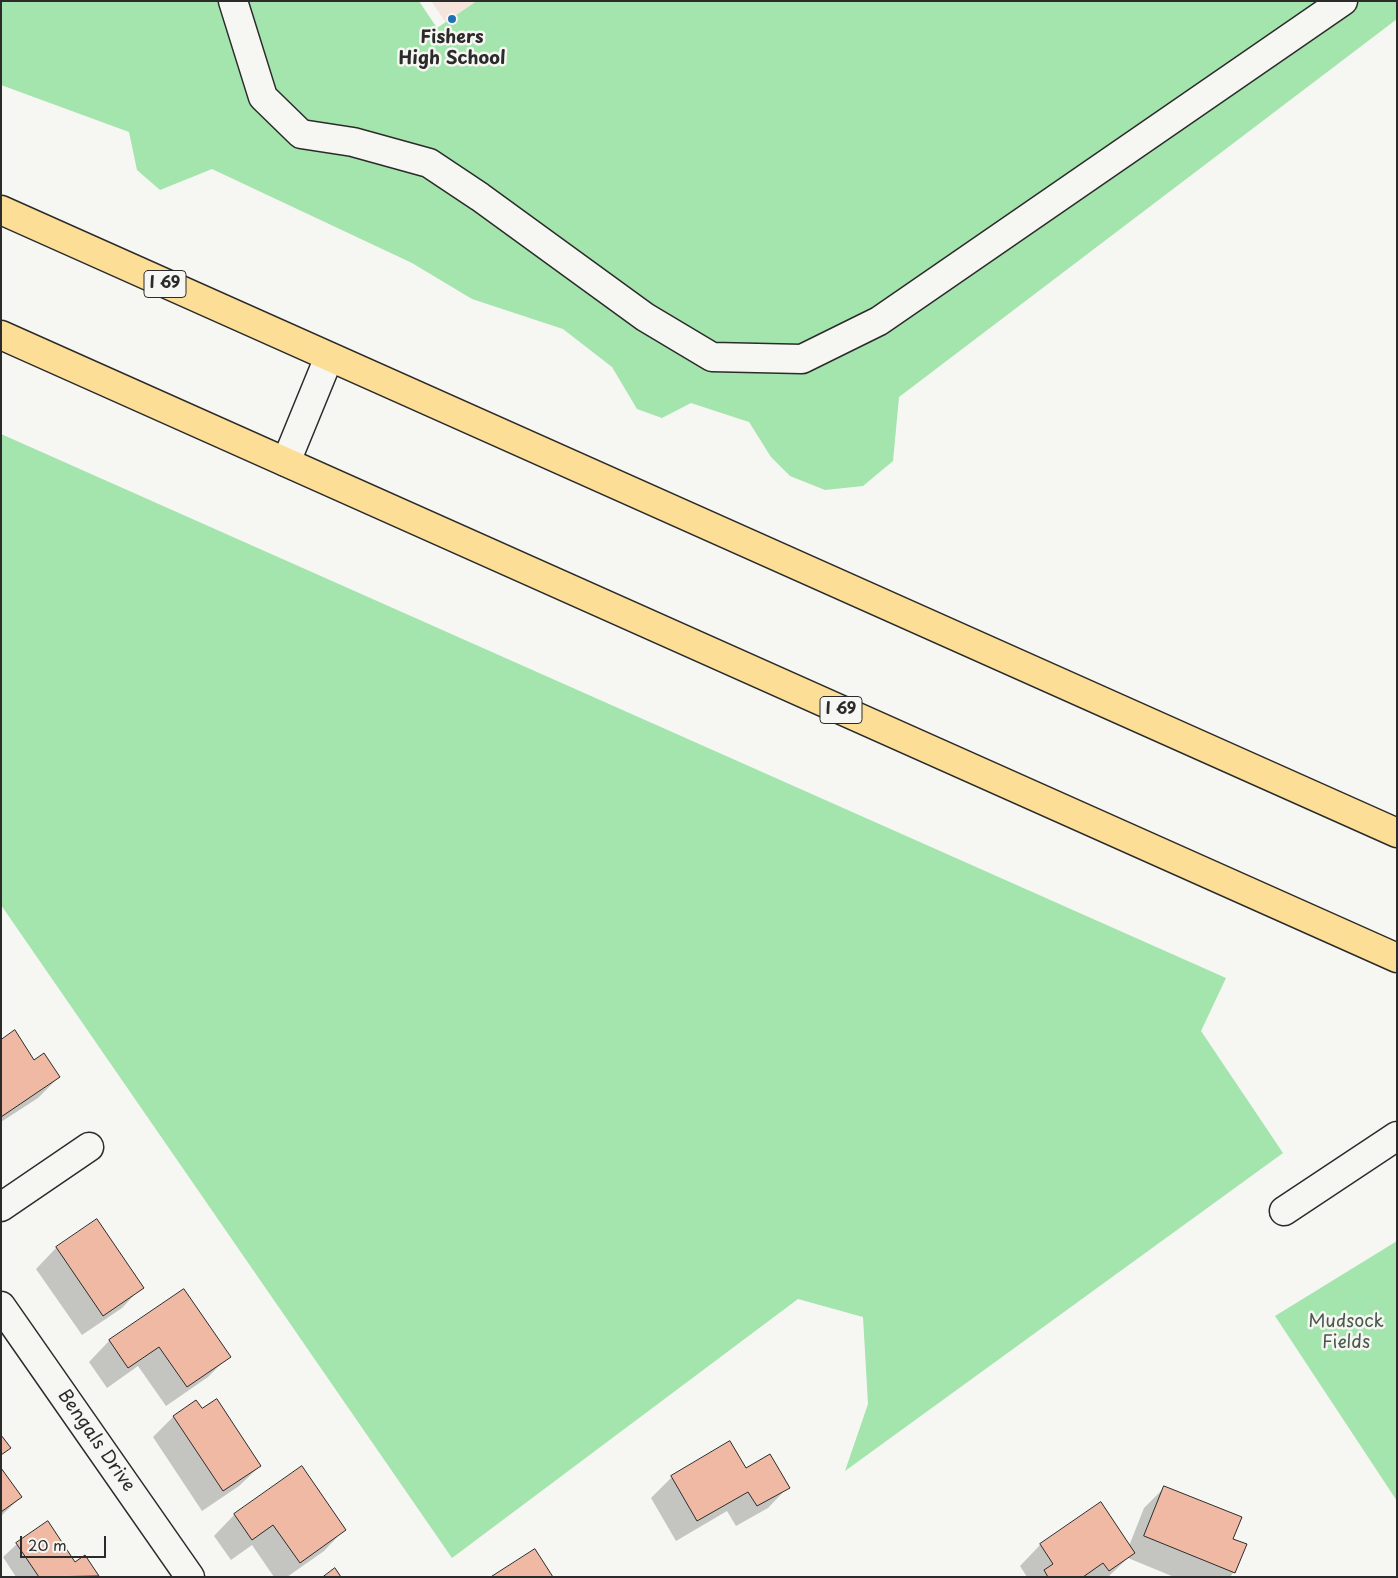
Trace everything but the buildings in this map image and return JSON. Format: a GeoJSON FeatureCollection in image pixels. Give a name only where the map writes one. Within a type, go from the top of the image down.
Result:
{"type":"FeatureCollection","features":[{"type":"Feature","properties":{"kind":"highway","name":"I 69"},"geometry":{"type":"LineString","coordinates":[[1,210],[1397,833]]}},
{"type":"Feature","properties":{"kind":"highway","name":"I 69"},"geometry":{"type":"LineString","coordinates":[[1,335],[1397,958]]}},
{"type":"Feature","properties":{"kind":"street"},"geometry":{"type":"LineString","coordinates":[[233,1],[263,97],[301,134],[353,142],[429,163],[480,197],[645,317],[712,357],[802,359],[879,321],[1292,38],[1342,1]]}},
{"type":"Feature","properties":{"kind":"street"},"geometry":{"type":"LineString","coordinates":[[286,462],[329,357]]}},
{"type":"Feature","properties":{"kind":"street"},"geometry":{"type":"LineString","coordinates":[[1284,1211],[1397,1136]]}},
{"type":"Feature","properties":{"kind":"street"},"geometry":{"type":"LineString","coordinates":[[1,1207],[89,1147]]}},
{"type":"Feature","properties":{"kind":"street","name":"Bengals Drive"},"geometry":{"type":"LineString","coordinates":[[1,1306],[190,1577]]}},
{"type":"Feature","properties":{"kind":"shaded area","name":"Fishers High School"},"geometry":{"type":"Polygon","coordinates":[[[431,1],[486,1],[449,27],[431,1]]]}},
{"type":"Feature","properties":{"kind":"green space"},"geometry":{"type":"Polygon","coordinates":[[[1,1],[419,1],[437,28],[477,1],[1397,1],[1397,19],[899,397],[893,461],[863,486],[825,490],[790,476],[771,457],[749,422],[691,403],[662,418],[637,409],[612,367],[563,329],[472,299],[412,263],[212,169],[160,190],[137,170],[129,132],[1,85],[1,1]]]}},
{"type":"Feature","properties":{"kind":"green space"},"geometry":{"type":"Polygon","coordinates":[[[1,434],[1226,978],[1201,1031],[1283,1153],[845,1471],[868,1404],[863,1317],[798,1299],[452,1558],[1,905],[1,434]]]}},
{"type":"Feature","properties":{"kind":"green space","name":"Mudsock Fields"},"geometry":{"type":"Polygon","coordinates":[[[1397,1241],[1397,1501],[1275,1316],[1397,1241]]]}},
{"type":"Feature","properties":{"kind":"place","name":"Fishers High School"},"geometry":{"type":"Point","coordinates":[452,19]}}]}
